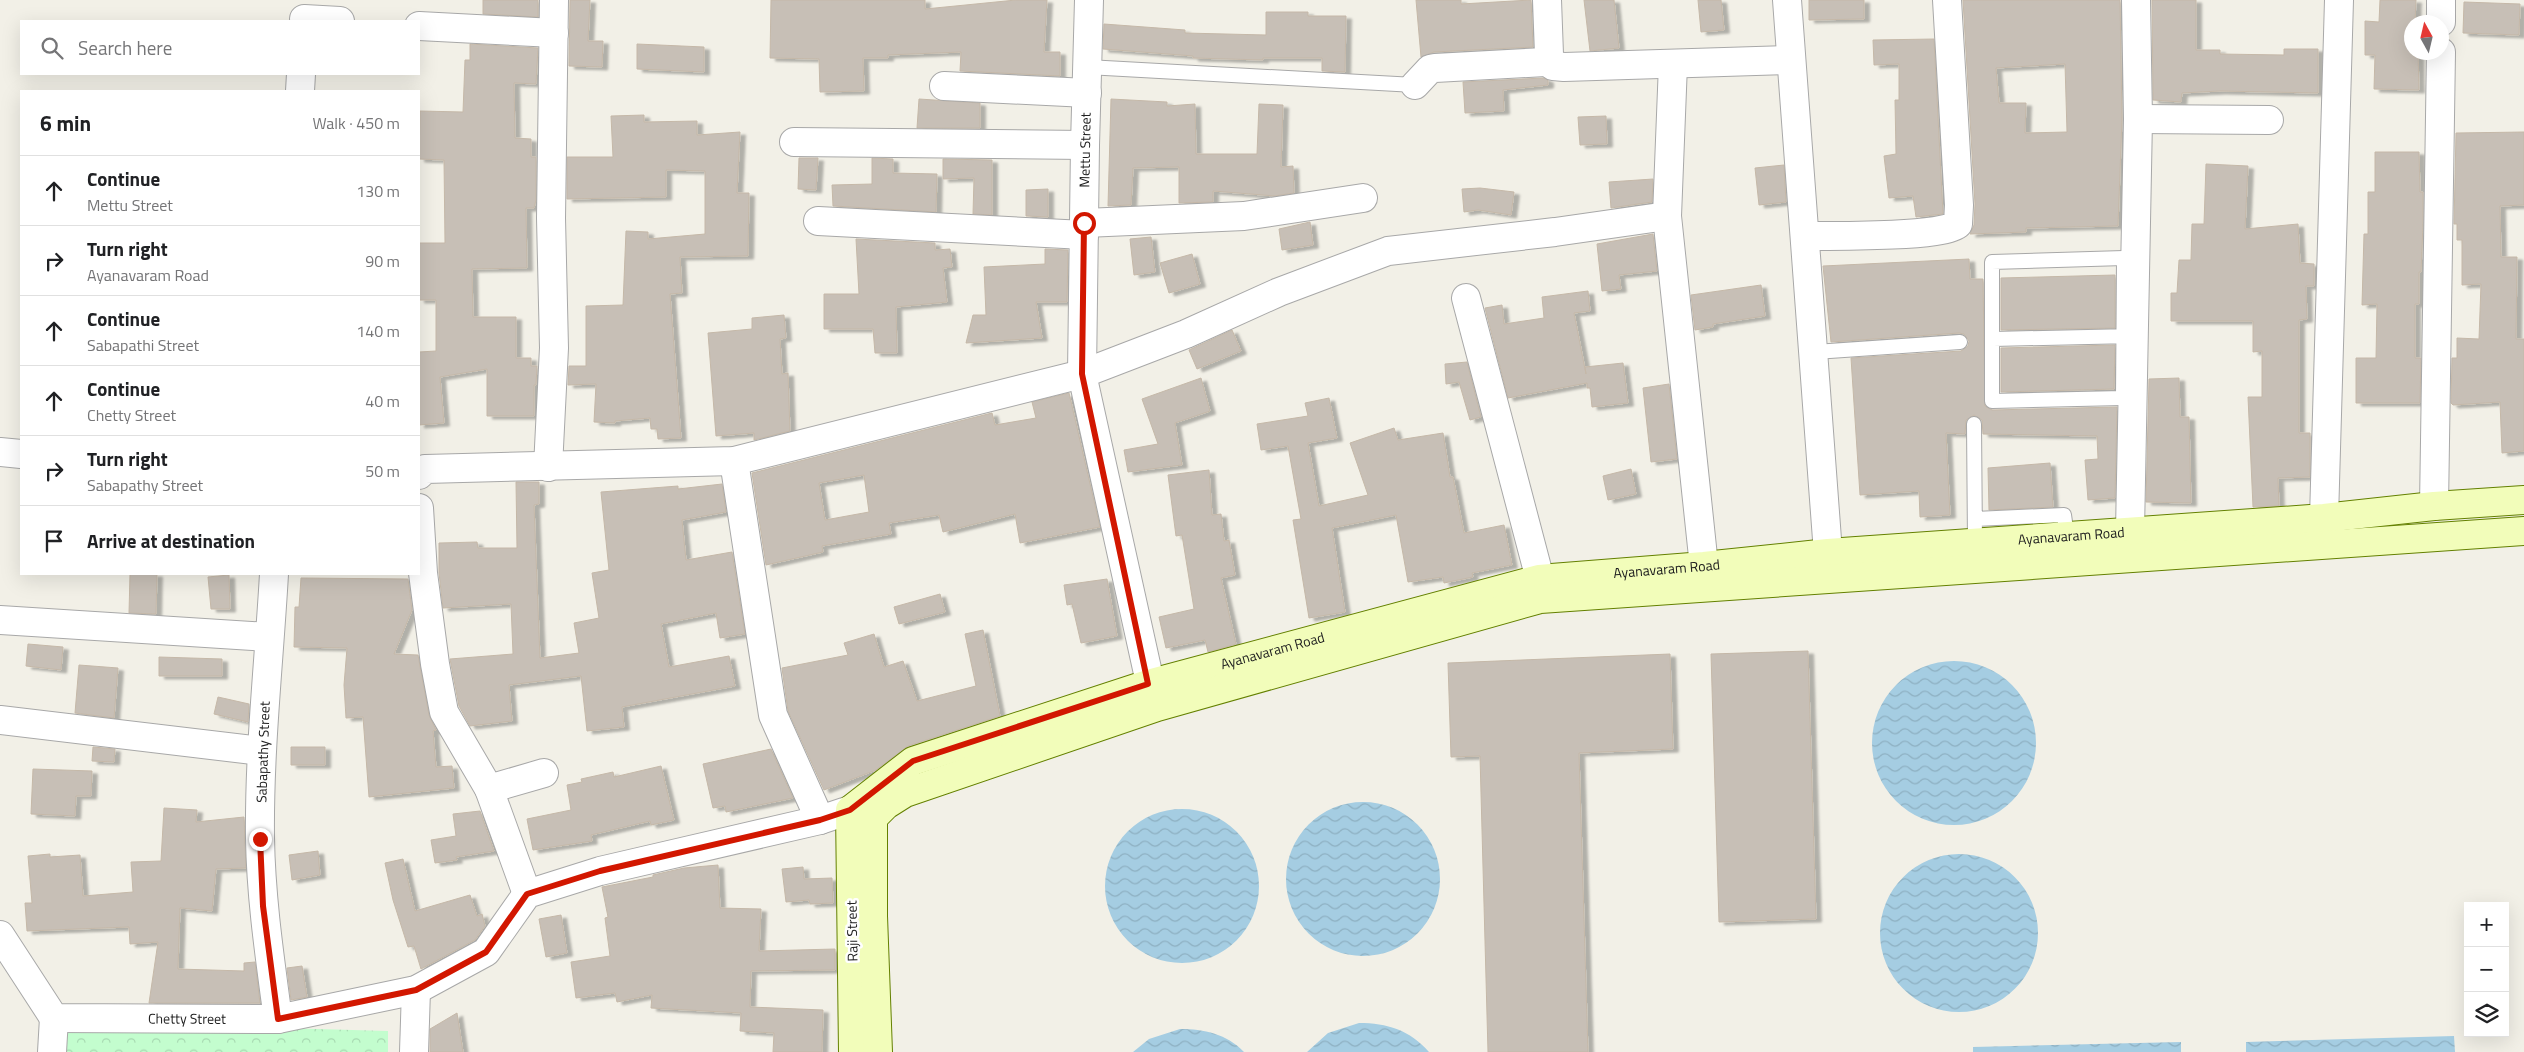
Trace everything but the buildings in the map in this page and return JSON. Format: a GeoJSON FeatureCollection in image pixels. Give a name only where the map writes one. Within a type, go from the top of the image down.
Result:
{"type":"FeatureCollection","features":[{"type":"Feature","properties":{"kind":"street"},"geometry":{"type":"LineString","coordinates":[[548,467],[554,348],[551,218],[554,0]]}},
{"type":"Feature","properties":{"kind":"street","name":"Mettu Street"},"geometry":{"type":"LineString","coordinates":[[1089,0],[1084,145],[1082,374],[1152,696]]}},
{"type":"Feature","properties":{"kind":"street"},"geometry":{"type":"LineString","coordinates":[[1546,60],[1549,54],[1547,0]]}},
{"type":"Feature","properties":{"kind":"street"},"geometry":{"type":"LineString","coordinates":[[1787,0],[1815,352],[1828,553]]}},
{"type":"Feature","properties":{"kind":"street"},"geometry":{"type":"LineString","coordinates":[[1806,236],[1928,232],[1954,229],[1958,224],[1959,205],[1948,0]]}},
{"type":"Feature","properties":{"kind":"street"},"geometry":{"type":"LineString","coordinates":[[2130,531],[2129,335],[2138,120],[2136,0]]}},
{"type":"Feature","properties":{"kind":"street"},"geometry":{"type":"LineString","coordinates":[[2324,518],[2338,0]]}},
{"type":"Feature","properties":{"kind":"street"},"geometry":{"type":"LineString","coordinates":[[2441,0],[2441,15]]}},
{"type":"Feature","properties":{"kind":"street"},"geometry":{"type":"LineString","coordinates":[[305,13],[336,20]]}},
{"type":"Feature","properties":{"kind":"street"},"geometry":{"type":"LineString","coordinates":[[420,26],[554,33]]}},
{"type":"Feature","properties":{"kind":"street"},"geometry":{"type":"LineString","coordinates":[[1415,85],[1430,69],[1435,68],[1546,60],[1553,66],[1564,67],[1791,60]]}},
{"type":"Feature","properties":{"kind":"street"},"geometry":{"type":"LineString","coordinates":[[2434,506],[2441,60]]}},
{"type":"Feature","properties":{"kind":"street"},"geometry":{"type":"LineString","coordinates":[[1673,64],[1667,216],[1704,566]]}},
{"type":"Feature","properties":{"kind":"street"},"geometry":{"type":"LineString","coordinates":[[300,90],[301,75]]}},
{"type":"Feature","properties":{"kind":"street"},"geometry":{"type":"LineString","coordinates":[[944,86],[1087,80]]}},
{"type":"Feature","properties":{"kind":"street"},"geometry":{"type":"LineString","coordinates":[[2138,120],[2269,120]]}},
{"type":"Feature","properties":{"kind":"street"},"geometry":{"type":"LineString","coordinates":[[794,142],[1084,145]]}},
{"type":"Feature","properties":{"kind":"street"},"geometry":{"type":"LineString","coordinates":[[818,221],[1084,229],[1244,216],[1363,198]]}},
{"type":"Feature","properties":{"kind":"street"},"geometry":{"type":"LineString","coordinates":[[420,472],[425,469],[734,461],[1082,374],[1186,334],[1280,292],[1388,251],[1556,232],[1667,216]]}},
{"type":"Feature","properties":{"kind":"street"},"geometry":{"type":"LineString","coordinates":[[1466,298],[1542,588]]}},
{"type":"Feature","properties":{"kind":"street"},"geometry":{"type":"LineString","coordinates":[[0,452],[20,454]]}},
{"type":"Feature","properties":{"kind":"street"},"geometry":{"type":"LineString","coordinates":[[734,461],[773,715],[820,820]]}},
{"type":"Feature","properties":{"kind":"street","name":"Ayanavaram Road"},"geometry":{"type":"LineString","coordinates":[[862,814],[913,761],[1542,588],[1704,566],[1828,553],[1975,531],[2067,536],[2324,518],[2434,506],[2524,500]]}},
{"type":"Feature","properties":{"kind":"street"},"geometry":{"type":"LineString","coordinates":[[420,521],[426,600],[434,664],[444,712],[489,789],[527,894],[600,871],[820,820],[862,814]]}},
{"type":"Feature","properties":{"kind":"street","name":"Ayanavaram Road"},"geometry":{"type":"LineString","coordinates":[[1542,588],[2524,531]]}},
{"type":"Feature","properties":{"kind":"street","name":"Sabapathy Street"},"geometry":{"type":"LineString","coordinates":[[274,575],[261,751],[260,839],[263,906],[278,1019]]}},
{"type":"Feature","properties":{"kind":"street"},"geometry":{"type":"LineString","coordinates":[[0,620],[268,637]]}},
{"type":"Feature","properties":{"kind":"street"},"geometry":{"type":"LineString","coordinates":[[0,720],[261,751]]}},
{"type":"Feature","properties":{"kind":"street"},"geometry":{"type":"LineString","coordinates":[[489,789],[544,773]]}},
{"type":"Feature","properties":{"kind":"street","name":"Raji Street"},"geometry":{"type":"LineString","coordinates":[[853,1052],[862,814]]}},
{"type":"Feature","properties":{"kind":"street","name":"Raji Street"},"geometry":{"type":"LineString","coordinates":[[862,814],[873,916],[878,1052]]}},
{"type":"Feature","properties":{"kind":"street","name":"Chetty Street"},"geometry":{"type":"LineString","coordinates":[[54,1018],[278,1019],[416,990],[486,952],[527,894]]}},
{"type":"Feature","properties":{"kind":"street"},"geometry":{"type":"LineString","coordinates":[[0,934],[54,1018],[52,1052]]}},
{"type":"Feature","properties":{"kind":"street"},"geometry":{"type":"LineString","coordinates":[[414,1052],[416,990]]}},
{"type":"Feature","properties":{"kind":"lane"},"geometry":{"type":"LineString","coordinates":[[1087,80],[1415,85]]}},
{"type":"Feature","properties":{"kind":"lane"},"geometry":{"type":"LineString","coordinates":[[2124,258],[2129,335],[2123,398],[1992,401],[1993,339],[1992,262],[2124,258]]}},
{"type":"Feature","properties":{"kind":"lane"},"geometry":{"type":"LineString","coordinates":[[1993,339],[2129,335]]}},
{"type":"Feature","properties":{"kind":"lane"},"geometry":{"type":"LineString","coordinates":[[1815,352],[1960,342]]}},
{"type":"Feature","properties":{"kind":"lane"},"geometry":{"type":"LineString","coordinates":[[1974,424],[1975,531]]}},
{"type":"Feature","properties":{"kind":"green space"},"geometry":{"type":"Polygon","coordinates":[[[62,1022],[388,1031],[388,1052],[61,1052],[62,1022]]]}},
{"type":"Feature","properties":{"kind":"water"},"geometry":{"type":"Polygon","coordinates":[[[1954,661],[1978,665],[1999,675],[2012,685],[2022,698],[2032,719],[2036,743],[2032,767],[2022,788],[2012,801],[1999,811],[1978,821],[1954,825],[1930,821],[1909,811],[1896,801],[1886,788],[1876,767],[1872,743],[1876,719],[1886,698],[1896,685],[1909,675],[1930,665],[1954,661]]]}},
{"type":"Feature","properties":{"kind":"water"},"geometry":{"type":"Polygon","coordinates":[[[1363,802],[1378,803],[1392,808],[1406,815],[1417,825],[1427,836],[1434,850],[1439,864],[1439,894],[1434,908],[1427,922],[1417,933],[1406,943],[1392,950],[1378,955],[1363,956],[1348,955],[1334,950],[1320,943],[1309,933],[1299,922],[1292,908],[1287,894],[1286,879],[1287,864],[1292,850],[1299,836],[1309,825],[1320,815],[1334,808],[1348,803],[1363,802]]]}},
{"type":"Feature","properties":{"kind":"water"},"geometry":{"type":"Polygon","coordinates":[[[1182,809],[1197,810],[1211,815],[1225,822],[1236,832],[1246,843],[1253,857],[1258,871],[1258,901],[1253,915],[1246,929],[1236,940],[1225,950],[1211,957],[1197,962],[1182,963],[1167,962],[1153,957],[1139,950],[1128,940],[1118,929],[1111,915],[1106,901],[1105,886],[1106,871],[1111,857],[1118,843],[1128,832],[1139,822],[1153,815],[1167,810],[1182,809]]]}},
{"type":"Feature","properties":{"kind":"water"},"geometry":{"type":"Polygon","coordinates":[[[1967,854],[1982,857],[1996,863],[2015,877],[2025,889],[2035,910],[2038,933],[2035,956],[2025,977],[2015,989],[2003,999],[1982,1009],[1967,1012],[1951,1012],[1936,1009],[1915,999],[1893,977],[1881,948],[1880,925],[1883,910],[1893,889],[1915,867],[1944,855],[1967,854]]]}},
{"type":"Feature","properties":{"kind":"water"},"geometry":{"type":"Polygon","coordinates":[[[1359,1023],[1379,1024],[1397,1029],[1414,1038],[1429,1052],[1307,1052],[1328,1033],[1359,1023]]]}},
{"type":"Feature","properties":{"kind":"water"},"geometry":{"type":"Polygon","coordinates":[[[1180,1029],[1198,1030],[1215,1034],[1230,1041],[1244,1052],[1133,1052],[1149,1039],[1180,1029]]]}},
{"type":"Feature","properties":{"kind":"water"},"geometry":{"type":"Polygon","coordinates":[[[2454,1036],[2455,1052],[2246,1052],[2246,1042],[2454,1036]]]}},
{"type":"Feature","properties":{"kind":"water"},"geometry":{"type":"Polygon","coordinates":[[[2181,1042],[2181,1052],[1973,1052],[1973,1047],[2181,1042]]]}},
{"type":"Feature","properties":{"kind":"route"},"geometry":{"type":"LineString","coordinates":[[260,839],[263,906],[278,1019],[416,990],[486,952],[527,894],[600,871],[820,820],[850,810],[913,761],[1148,684],[1082,374],[1084,223]]}}]}
